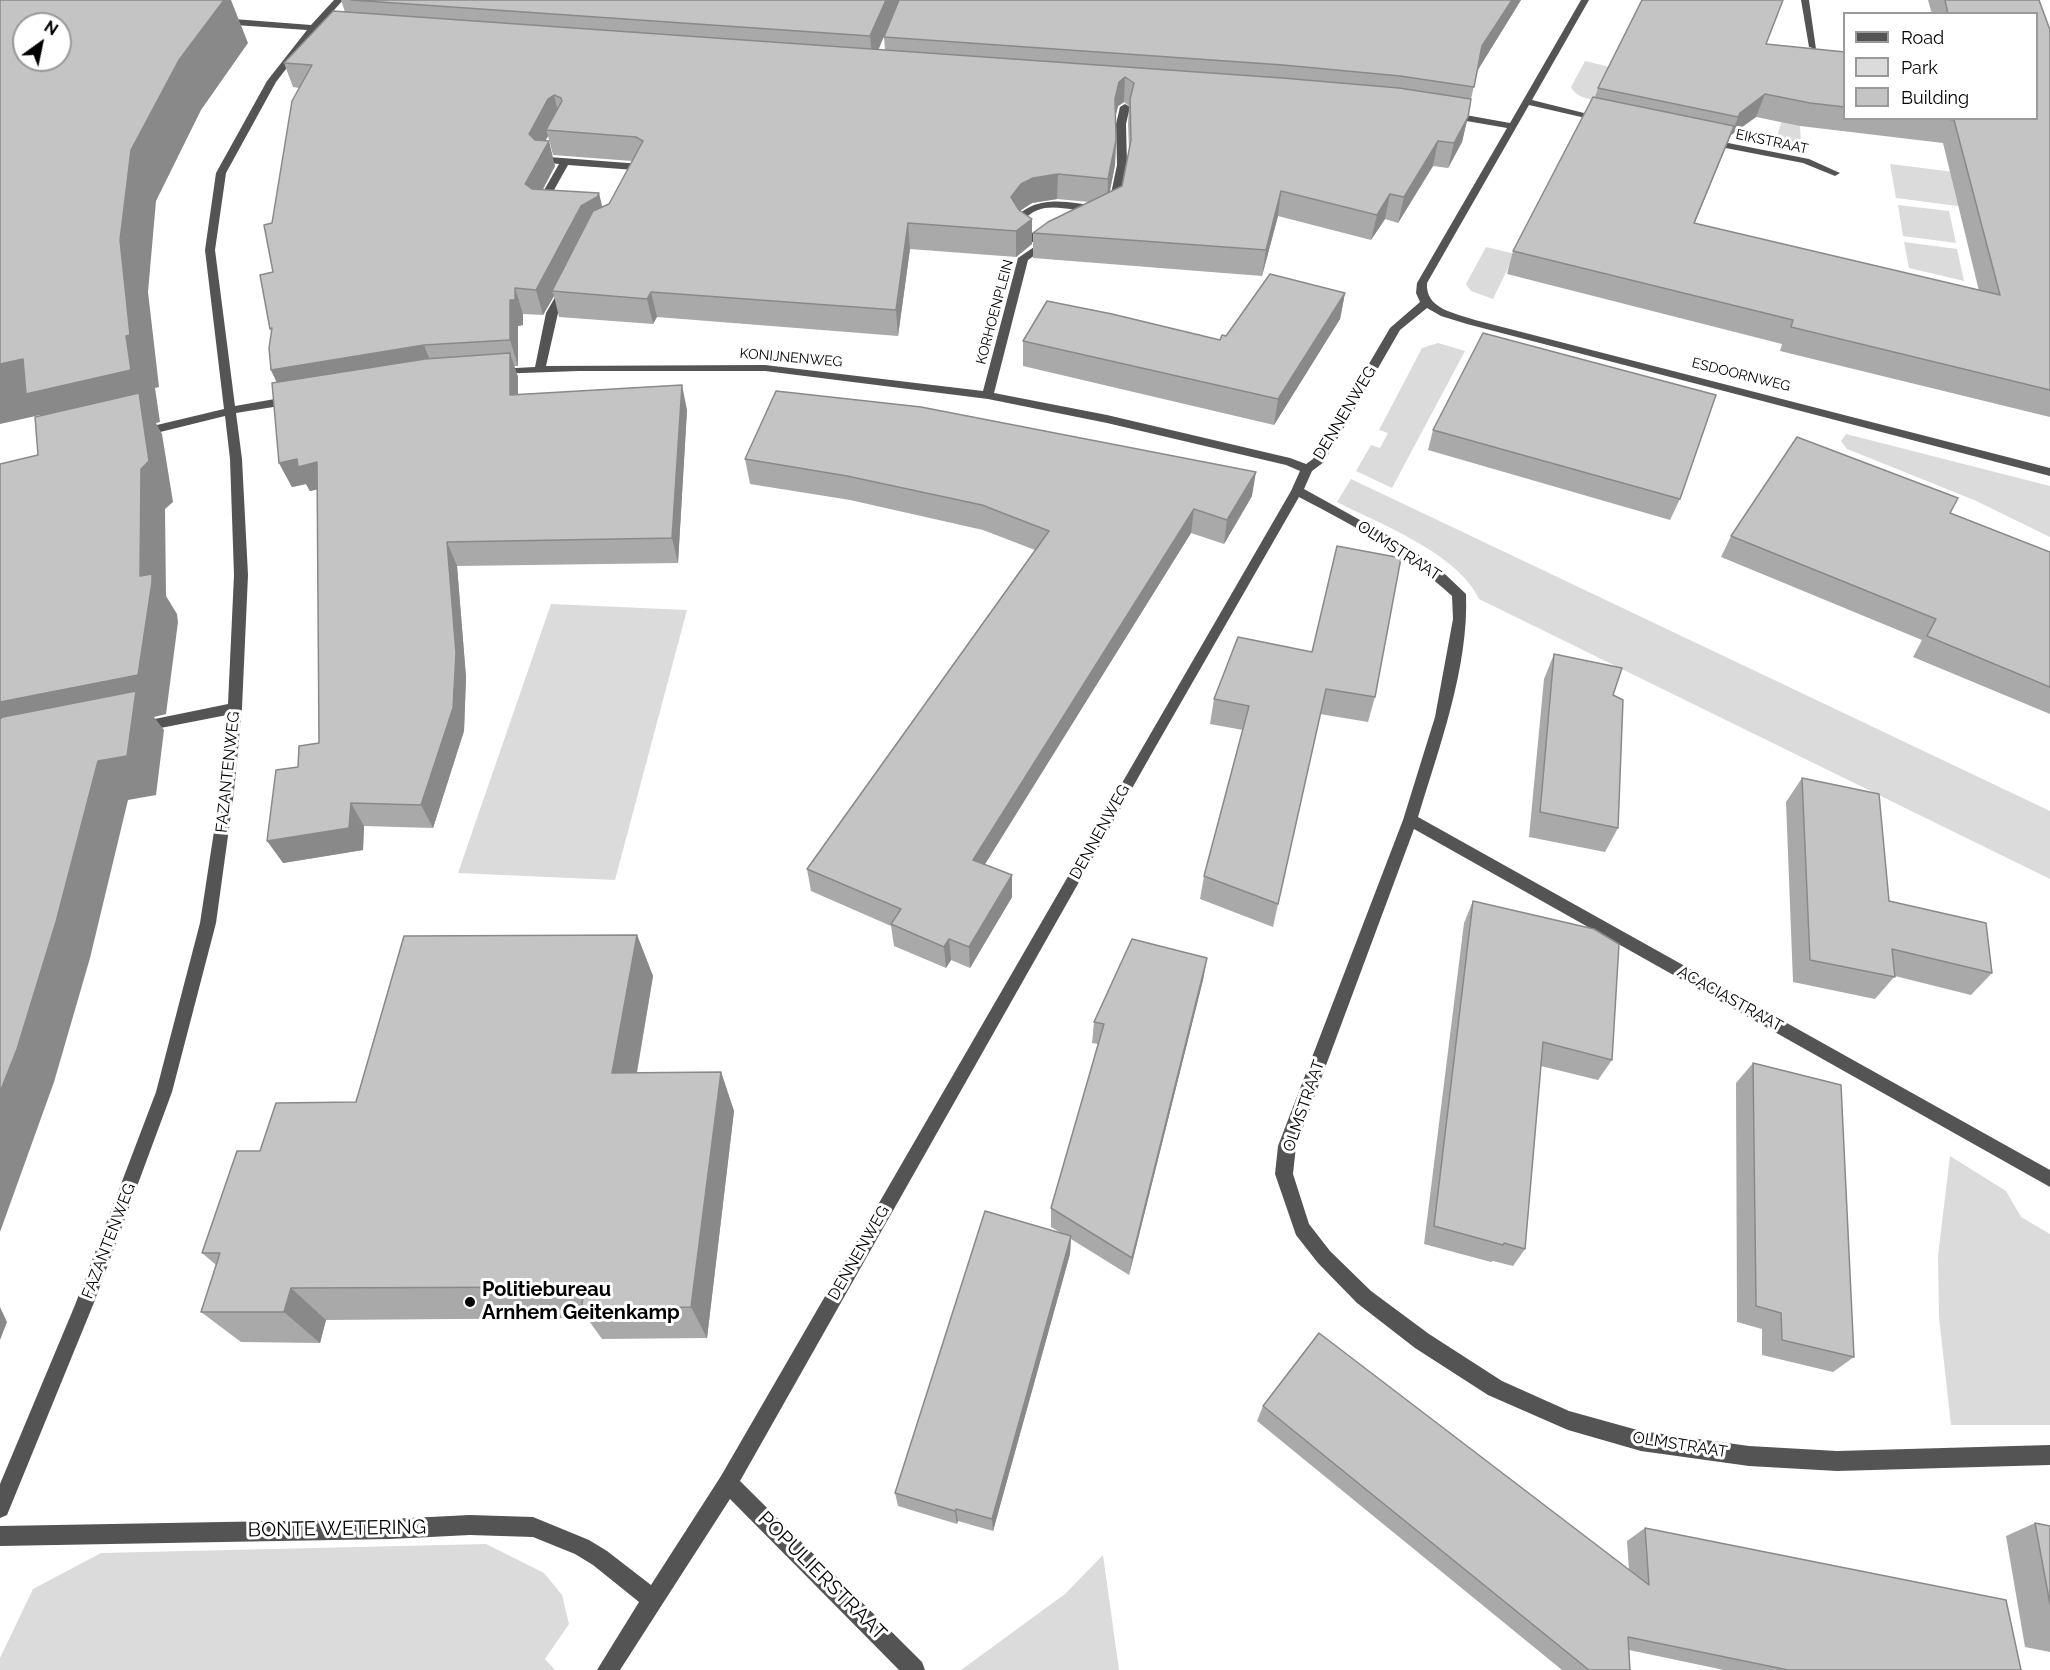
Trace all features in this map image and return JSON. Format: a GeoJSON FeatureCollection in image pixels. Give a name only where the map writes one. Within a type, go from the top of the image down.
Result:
{"type":"FeatureCollection","features":[{"type":"Feature","properties":{"kind":"street","name":"FAZANTENWEG"},"geometry":{"type":"LineString","coordinates":[[0,1508],[84,1305],[164,1092],[208,923],[227,792],[235,708],[241,575],[236,459],[210,250],[221,173],[272,81],[313,28],[339,0]]}},
{"type":"Feature","properties":{"kind":"street"},"geometry":{"type":"LineString","coordinates":[[1426,303],[1421,293],[1422,283],[1585,0]]}},
{"type":"Feature","properties":{"kind":"street"},"geometry":{"type":"LineString","coordinates":[[1805,0],[1813,47]]}},
{"type":"Feature","properties":{"kind":"street"},"geometry":{"type":"LineString","coordinates":[[208,21],[348,30]]}},
{"type":"Feature","properties":{"kind":"street"},"geometry":{"type":"LineString","coordinates":[[1527,102],[1619,122]]}},
{"type":"Feature","properties":{"kind":"street"},"geometry":{"type":"LineString","coordinates":[[1113,211],[1122,165],[1121,124],[1125,107]]}},
{"type":"Feature","properties":{"kind":"street"},"geometry":{"type":"LineString","coordinates":[[1436,113],[1513,126]]}},
{"type":"Feature","properties":{"kind":"street","name":"EIKSTRAAT"},"geometry":{"type":"LineString","coordinates":[[1699,140],[1806,162],[1835,173]]}},
{"type":"Feature","properties":{"kind":"street"},"geometry":{"type":"LineString","coordinates":[[552,143],[543,160],[641,167],[631,186]]}},
{"type":"Feature","properties":{"kind":"street"},"geometry":{"type":"LineString","coordinates":[[550,209],[539,208],[565,162]]}},
{"type":"Feature","properties":{"kind":"street"},"geometry":{"type":"LineString","coordinates":[[1043,244],[1020,228],[1018,221],[1026,210],[1045,204],[1113,211]]}},
{"type":"Feature","properties":{"kind":"street"},"geometry":{"type":"LineString","coordinates":[[1093,220],[1113,211]]}},
{"type":"Feature","properties":{"kind":"street","name":"KORHOENPLEIN"},"geometry":{"type":"LineString","coordinates":[[988,395],[1023,258],[1043,244],[1063,235]]}},
{"type":"Feature","properties":{"kind":"street"},"geometry":{"type":"LineString","coordinates":[[540,369],[552,313],[568,283]]}},
{"type":"Feature","properties":{"kind":"street","name":"DENNENWEG"},"geometry":{"type":"LineString","coordinates":[[608,1670],[728,1483],[1297,491],[1307,469],[1318,462],[1396,328],[1426,303]]}},
{"type":"Feature","properties":{"kind":"street","name":"ESDOORNWEG"},"geometry":{"type":"LineString","coordinates":[[1426,303],[1445,314],[1471,322],[2050,472]]}},
{"type":"Feature","properties":{"kind":"street","name":"KONIJNENWEG"},"geometry":{"type":"LineString","coordinates":[[481,374],[540,369],[765,368],[988,395],[1107,419],[1290,462],[1307,469]]}},
{"type":"Feature","properties":{"kind":"street"},"geometry":{"type":"LineString","coordinates":[[123,437],[229,411],[309,398]]}},
{"type":"Feature","properties":{"kind":"street","name":"OLMSTRAAT"},"geometry":{"type":"LineString","coordinates":[[1297,491],[1376,533],[1438,573],[1459,594],[1460,619],[1442,717],[1410,820],[1287,1146],[1284,1174],[1302,1229],[1324,1257],[1364,1297],[1422,1341],[1495,1388],[1568,1420],[1641,1441],[1749,1456],[1837,1461],[2050,1455]]}},
{"type":"Feature","properties":{"kind":"street"},"geometry":{"type":"LineString","coordinates":[[123,731],[235,708]]}},
{"type":"Feature","properties":{"kind":"street","name":"ACACIASTRAAT"},"geometry":{"type":"LineString","coordinates":[[1410,820],[2050,1179]]}},
{"type":"Feature","properties":{"kind":"street","name":"POPULIERSTRAAT"},"geometry":{"type":"LineString","coordinates":[[728,1483],[914,1670]]}},
{"type":"Feature","properties":{"kind":"street","name":"BONTE WETERING"},"geometry":{"type":"LineString","coordinates":[[0,1536],[378,1529],[470,1525],[533,1527],[582,1547],[600,1558],[653,1600]]}},
{"type":"Feature","properties":{"kind":"green space"},"geometry":{"type":"Polygon","coordinates":[[[1585,61],[1610,67],[1594,100],[1578,95],[1571,87],[1585,61]]]}},
{"type":"Feature","properties":{"kind":"green space"},"geometry":{"type":"Polygon","coordinates":[[[1797,69],[1801,144],[1776,140],[1797,69]]]}},
{"type":"Feature","properties":{"kind":"green space"},"geometry":{"type":"Polygon","coordinates":[[[1890,164],[2050,184],[2050,218],[1896,198],[1890,164]]]}},
{"type":"Feature","properties":{"kind":"green space"},"geometry":{"type":"Polygon","coordinates":[[[1898,205],[1949,211],[1956,243],[1903,236],[1898,205]]]}},
{"type":"Feature","properties":{"kind":"green space"},"geometry":{"type":"Polygon","coordinates":[[[1904,242],[1957,249],[1964,281],[1909,268],[1904,242]]]}},
{"type":"Feature","properties":{"kind":"green space"},"geometry":{"type":"Polygon","coordinates":[[[1486,247],[1515,254],[1493,299],[1471,291],[1466,284],[1486,247]]]}},
{"type":"Feature","properties":{"kind":"green space"},"geometry":{"type":"Polygon","coordinates":[[[1438,343],[1465,351],[1392,488],[1356,471],[1371,445],[1380,448],[1388,433],[1379,430],[1422,348],[1438,343]]]}},
{"type":"Feature","properties":{"kind":"green space"},"geometry":{"type":"Polygon","coordinates":[[[1846,434],[2050,486],[2050,537],[1974,500],[1847,449],[1841,441],[1846,434]]]}},
{"type":"Feature","properties":{"kind":"green space"},"geometry":{"type":"Polygon","coordinates":[[[1351,479],[2050,811],[2050,879],[1479,599],[1469,583],[1437,554],[1396,530],[1337,502],[1351,479]]]}},
{"type":"Feature","properties":{"kind":"green space"},"geometry":{"type":"Polygon","coordinates":[[[551,604],[687,610],[615,880],[458,873],[551,604]]]}},
{"type":"Feature","properties":{"kind":"green space"},"geometry":{"type":"Polygon","coordinates":[[[1950,1156],[2006,1191],[2021,1217],[2050,1234],[2050,1425],[1951,1425],[1939,1317],[1938,1256],[1950,1156]]]}},
{"type":"Feature","properties":{"kind":"green space"},"geometry":{"type":"Polygon","coordinates":[[[486,1544],[544,1573],[562,1595],[569,1624],[545,1659],[555,1670],[0,1670],[0,1658],[33,1589],[101,1553],[486,1544]]]}},
{"type":"Feature","properties":{"kind":"green space"},"geometry":{"type":"Polygon","coordinates":[[[1103,1555],[1119,1670],[961,1670],[1065,1594],[1103,1555]]]}},
{"type":"Feature","properties":{"kind":"building"},"geometry":{"type":"Polygon","coordinates":[[[0,0],[224,0],[179,60],[131,150],[120,240],[130,335],[126,336],[131,370],[26,394],[23,359],[0,364],[0,0]]]}},
{"type":"Feature","properties":{"kind":"building"},"geometry":{"type":"Polygon","coordinates":[[[351,0],[886,0],[870,36],[351,0]]]}},
{"type":"Feature","properties":{"kind":"building"},"geometry":{"type":"Polygon","coordinates":[[[899,0],[1512,0],[1482,46],[1474,87],[1400,76],[1283,65],[884,37],[899,0]]]}},
{"type":"Feature","properties":{"kind":"building"},"geometry":{"type":"Polygon","coordinates":[[[1642,0],[1783,0],[1766,44],[1843,52],[1843,107],[1765,94],[1738,117],[1598,88],[1642,0]]]}},
{"type":"Feature","properties":{"kind":"building"},"geometry":{"type":"Polygon","coordinates":[[[1945,0],[2039,0],[2050,30],[2050,390],[1791,327],[1793,320],[1513,251],[1593,97],[1734,126],[1694,223],[2000,295],[1954,120],[2038,120],[2038,12],[1948,12],[1945,0]]]}},
{"type":"Feature","properties":{"kind":"building"},"geometry":{"type":"Polygon","coordinates":[[[333,11],[1282,78],[1399,88],[1471,99],[1468,117],[1454,143],[1438,141],[1404,197],[1390,194],[1377,215],[1281,191],[1266,250],[1033,233],[1048,222],[1122,186],[1131,140],[1130,99],[1134,83],[1125,77],[1119,82],[1115,99],[1116,140],[1108,179],[1058,174],[1033,178],[1021,184],[1011,197],[1019,210],[1032,219],[1016,231],[908,223],[896,310],[651,292],[647,299],[552,291],[593,211],[609,204],[643,141],[636,137],[546,130],[562,101],[554,95],[548,99],[529,134],[535,140],[549,141],[525,184],[532,189],[599,193],[597,197],[581,206],[536,290],[515,288],[515,300],[510,300],[510,340],[424,345],[271,370],[269,348],[272,328],[270,329],[260,275],[273,272],[264,225],[272,223],[292,101],[312,65],[284,63],[333,11]]]}},
{"type":"Feature","properties":{"kind":"building"},"geometry":{"type":"Polygon","coordinates":[[[1270,274],[1345,293],[1278,399],[1023,341],[1047,301],[1220,340],[1222,335],[1226,336],[1270,274]]]}},
{"type":"Feature","properties":{"kind":"building"},"geometry":{"type":"Polygon","coordinates":[[[1483,333],[1716,395],[1680,499],[1433,430],[1483,333]]]}},
{"type":"Feature","properties":{"kind":"building"},"geometry":{"type":"Polygon","coordinates":[[[510,353],[510,395],[682,385],[672,538],[447,542],[456,653],[453,708],[421,805],[351,803],[349,828],[267,841],[276,770],[298,767],[299,746],[319,743],[317,462],[298,467],[297,459],[279,463],[272,383],[425,359],[510,353]]]}},
{"type":"Feature","properties":{"kind":"building"},"geometry":{"type":"Polygon","coordinates":[[[776,391],[921,407],[1256,472],[1227,520],[1194,509],[973,860],[1012,875],[969,947],[949,939],[944,947],[891,924],[901,909],[807,869],[1049,531],[982,505],[847,476],[745,459],[776,391]]]}},
{"type":"Feature","properties":{"kind":"building"},"geometry":{"type":"Polygon","coordinates":[[[139,393],[149,461],[141,469],[140,576],[152,574],[152,582],[138,675],[0,702],[0,464],[38,455],[35,417],[139,393]]]}},
{"type":"Feature","properties":{"kind":"building"},"geometry":{"type":"Polygon","coordinates":[[[1797,437],[1958,498],[1950,513],[2050,552],[2050,687],[1927,636],[1936,619],[1731,536],[1797,437]]]}},
{"type":"Feature","properties":{"kind":"building"},"geometry":{"type":"Polygon","coordinates":[[[1337,546],[1401,558],[1375,697],[1326,689],[1278,904],[1204,876],[1249,706],[1214,699],[1238,637],[1312,652],[1337,546]]]}},
{"type":"Feature","properties":{"kind":"building"},"geometry":{"type":"Polygon","coordinates":[[[1554,654],[1622,668],[1613,695],[1623,700],[1618,828],[1540,812],[1554,654]]]}},
{"type":"Feature","properties":{"kind":"building"},"geometry":{"type":"Polygon","coordinates":[[[136,691],[127,756],[98,761],[56,922],[17,1049],[0,1092],[0,719],[136,691]]]}},
{"type":"Feature","properties":{"kind":"building"},"geometry":{"type":"Polygon","coordinates":[[[1802,778],[1879,794],[1889,901],[1986,923],[1992,973],[1892,949],[1895,977],[1810,960],[1802,778]]]}},
{"type":"Feature","properties":{"kind":"building"},"geometry":{"type":"Polygon","coordinates":[[[1473,901],[1594,929],[1619,944],[1612,1060],[1543,1042],[1525,1249],[1434,1226],[1473,901]]]}},
{"type":"Feature","properties":{"kind":"building"},"geometry":{"type":"Polygon","coordinates":[[[637,935],[612,1073],[721,1072],[691,1307],[581,1309],[585,1287],[291,1288],[284,1312],[201,1312],[220,1253],[202,1253],[237,1151],[260,1151],[276,1103],[356,1102],[404,936],[637,935]]]}},
{"type":"Feature","properties":{"kind":"building"},"geometry":{"type":"Polygon","coordinates":[[[1132,939],[1207,958],[1132,1258],[1051,1208],[1104,1024],[1094,1022],[1132,939]]]}},
{"type":"Feature","properties":{"kind":"building"},"geometry":{"type":"Polygon","coordinates":[[[1753,1063],[1841,1085],[1854,1357],[1782,1340],[1781,1313],[1756,1306],[1753,1063]]]}},
{"type":"Feature","properties":{"kind":"building"},"geometry":{"type":"Polygon","coordinates":[[[985,1211],[1071,1236],[992,1519],[956,1509],[955,1511],[895,1493],[985,1211]]]}},
{"type":"Feature","properties":{"kind":"building"},"geometry":{"type":"Polygon","coordinates":[[[1319,1333],[1649,1585],[1645,1528],[2006,1600],[2021,1670],[1788,1670],[1628,1637],[1630,1670],[1589,1670],[1263,1406],[1319,1333]]]}},
{"type":"Feature","properties":{"kind":"building"},"geometry":{"type":"Polygon","coordinates":[[[2035,1523],[2050,1526],[2050,1604],[2035,1523]]]}},
{"type":"Feature","properties":{"kind":"place","name":"Politiebureau Arnhem Geitenkamp"},"geometry":{"type":"Point","coordinates":[470,1302]}}]}
